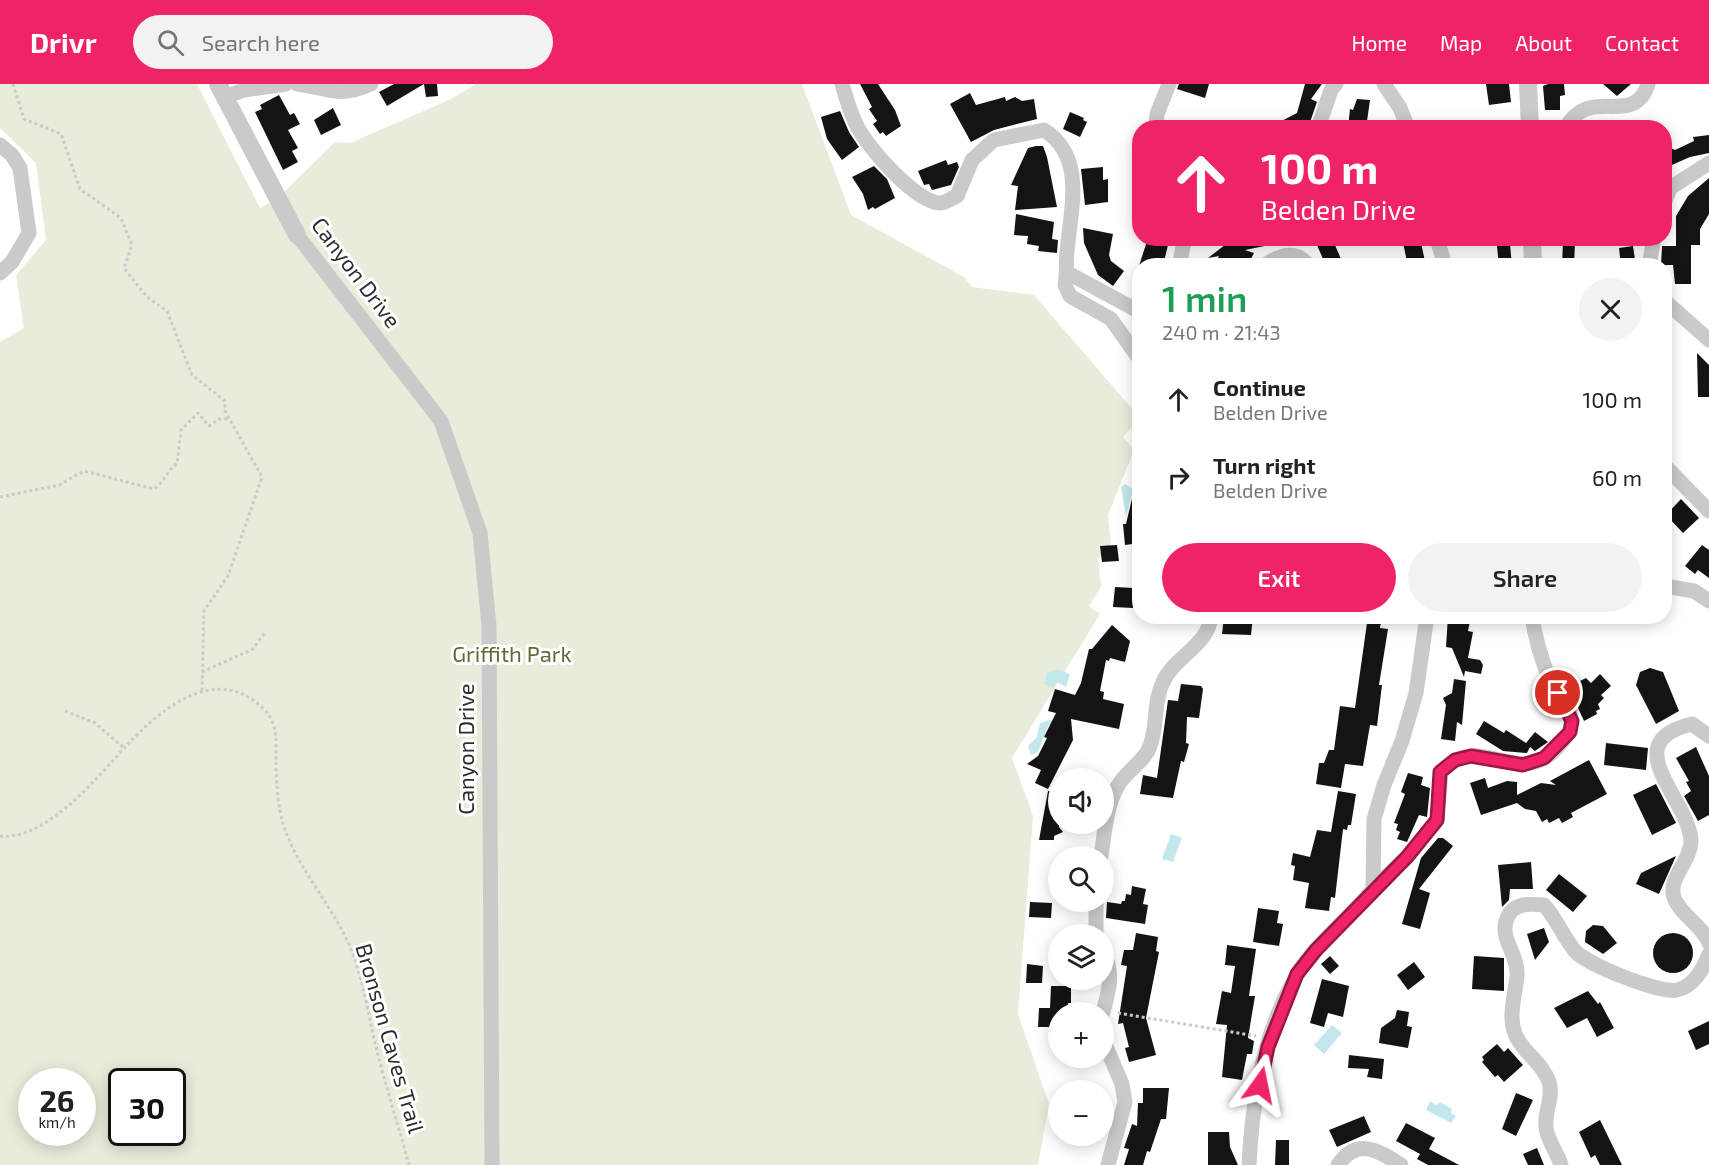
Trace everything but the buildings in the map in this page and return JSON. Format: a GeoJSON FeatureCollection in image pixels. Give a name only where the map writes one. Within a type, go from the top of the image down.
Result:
{"type":"FeatureCollection","features":[{"type":"Feature","properties":{"kind":"street"},"geometry":{"type":"LineString","coordinates":[[221,91],[286,84]]}},
{"type":"Feature","properties":{"kind":"street"},"geometry":{"type":"LineString","coordinates":[[297,84],[322,87],[341,94],[371,84]]}},
{"type":"Feature","properties":{"kind":"street"},"geometry":{"type":"LineString","coordinates":[[842,84],[856,126],[865,138],[918,195],[932,201],[942,203],[957,195],[972,160],[994,140],[1044,130],[1056,138],[1065,153],[1074,180],[1067,254],[1068,273],[1065,285],[1070,296],[1111,319],[1132,349]]}},
{"type":"Feature","properties":{"kind":"street"},"geometry":{"type":"LineString","coordinates":[[1156,120],[1169,84]]}},
{"type":"Feature","properties":{"kind":"street"},"geometry":{"type":"LineString","coordinates":[[1320,120],[1331,90],[1336,84]]}},
{"type":"Feature","properties":{"kind":"street"},"geometry":{"type":"LineString","coordinates":[[1384,84],[1400,108],[1405,120]]}},
{"type":"Feature","properties":{"kind":"street"},"geometry":{"type":"LineString","coordinates":[[1528,84],[1530,120]]}},
{"type":"Feature","properties":{"kind":"street"},"geometry":{"type":"LineString","coordinates":[[1571,120],[1579,109],[1592,104],[1625,106],[1638,101],[1648,84]]}},
{"type":"Feature","properties":{"kind":"street","name":"Canyon Drive"},"geometry":{"type":"LineString","coordinates":[[221,91],[297,235],[441,421],[480,533],[489,626],[492,1165]]}},
{"type":"Feature","properties":{"kind":"street"},"geometry":{"type":"LineString","coordinates":[[0,145],[12,155],[20,168],[29,233],[12,262],[0,273]]}},
{"type":"Feature","properties":{"kind":"street"},"geometry":{"type":"LineString","coordinates":[[1672,187],[1709,163]]}},
{"type":"Feature","properties":{"kind":"street"},"geometry":{"type":"LineString","coordinates":[[1279,258],[1287,254],[1299,258]]}},
{"type":"Feature","properties":{"kind":"street"},"geometry":{"type":"LineString","coordinates":[[1068,273],[1132,308]]}},
{"type":"Feature","properties":{"kind":"street"},"geometry":{"type":"LineString","coordinates":[[1672,307],[1709,340]]}},
{"type":"Feature","properties":{"kind":"street"},"geometry":{"type":"LineString","coordinates":[[1672,473],[1709,511]]}},
{"type":"Feature","properties":{"kind":"street"},"geometry":{"type":"LineString","coordinates":[[1672,587],[1694,591],[1709,601]]}},
{"type":"Feature","properties":{"kind":"street"},"geometry":{"type":"LineString","coordinates":[[1103,846],[1109,804],[1120,782],[1150,747],[1156,705],[1163,681],[1180,659],[1204,637],[1208,624]]}},
{"type":"Feature","properties":{"kind":"street"},"geometry":{"type":"LineString","coordinates":[[1373,890],[1374,819],[1384,784],[1402,741],[1416,693],[1425,624]]}},
{"type":"Feature","properties":{"kind":"street"},"geometry":{"type":"LineString","coordinates":[[1250,1165],[1251,1123],[1271,1039],[1297,974],[1373,890],[1407,857],[1437,820],[1440,772],[1455,760],[1471,756],[1488,757],[1523,765],[1544,758],[1570,732],[1572,721],[1547,672],[1534,624]]}},
{"type":"Feature","properties":{"kind":"street"},"geometry":{"type":"LineString","coordinates":[[1709,736],[1692,724],[1675,728],[1664,735],[1656,753],[1657,765],[1688,824],[1691,841],[1689,856],[1673,885],[1674,899],[1691,922],[1706,935],[1709,943]]}},
{"type":"Feature","properties":{"kind":"street"},"geometry":{"type":"LineString","coordinates":[[1561,1165],[1546,1129],[1551,1086],[1547,1076],[1521,1047],[1514,1031],[1511,999],[1517,976],[1516,960],[1506,939],[1503,925],[1510,912],[1518,906],[1544,905],[1554,916],[1575,953],[1609,971],[1658,990],[1678,990],[1691,983],[1705,966],[1709,954]]}},
{"type":"Feature","properties":{"kind":"street"},"geometry":{"type":"LineString","coordinates":[[1108,1165],[1125,1102],[1122,1084],[1114,1065]]}},
{"type":"Feature","properties":{"kind":"street"},"geometry":{"type":"LineString","coordinates":[[1338,1165],[1346,1154],[1367,1148],[1381,1152],[1401,1165]]}},
{"type":"Feature","properties":{"kind":"path"},"geometry":{"type":"LineString","coordinates":[[13,84],[24,119],[61,134],[80,189],[121,218],[132,245],[124,268],[147,297],[167,310],[192,375],[225,401],[225,411],[262,477],[228,576],[204,611],[202,691]]}},
{"type":"Feature","properties":{"kind":"path"},"geometry":{"type":"LineString","coordinates":[[0,497],[59,485],[84,471],[154,489],[165,482],[172,466],[177,464],[181,430],[198,412],[208,426],[219,419],[231,419]]}},
{"type":"Feature","properties":{"kind":"path"},"geometry":{"type":"LineString","coordinates":[[202,672],[253,649],[266,631]]}},
{"type":"Feature","properties":{"kind":"path","name":"Bronson Caves Trail"},"geometry":{"type":"LineString","coordinates":[[0,836],[11,837],[31,829],[73,804],[150,720],[183,699],[202,691],[228,690],[252,699],[271,717],[278,737],[276,768],[284,827],[296,854],[346,939],[364,988],[375,1043],[409,1165]]}},
{"type":"Feature","properties":{"kind":"path"},"geometry":{"type":"LineString","coordinates":[[65,711],[95,723],[124,748]]}},
{"type":"Feature","properties":{"kind":"path"},"geometry":{"type":"LineString","coordinates":[[1114,1014],[1271,1039]]}},
{"type":"Feature","properties":{"kind":"green space","name":"Griffith Park"},"geometry":{"type":"Polygon","coordinates":[[[0,84],[197,84],[260,208],[279,197],[335,142],[350,143],[449,100],[476,84],[802,84],[851,215],[964,277],[972,287],[1034,295],[1132,409],[1132,427],[1123,437],[1132,448],[1132,455],[1108,515],[1112,556],[1098,558],[1101,587],[1089,606],[1100,614],[1012,758],[1033,816],[1018,1014],[1048,1101],[1038,1165],[0,1165],[0,342],[24,328],[16,275],[46,240],[36,163],[0,128],[0,84]]]}},
{"type":"Feature","properties":{"kind":"water"},"geometry":{"type":"Polygon","coordinates":[[[1125,484],[1132,488],[1126,517],[1121,487],[1125,484]]]}},
{"type":"Feature","properties":{"kind":"water"},"geometry":{"type":"Polygon","coordinates":[[[1056,669],[1070,674],[1066,687],[1057,682],[1054,687],[1044,684],[1047,673],[1056,669]]]}},
{"type":"Feature","properties":{"kind":"water"},"geometry":{"type":"Polygon","coordinates":[[[1057,718],[1048,726],[1038,752],[1031,755],[1028,746],[1037,737],[1040,723],[1057,718]]]}},
{"type":"Feature","properties":{"kind":"water"},"geometry":{"type":"Polygon","coordinates":[[[1171,834],[1182,838],[1173,862],[1162,859],[1171,834]]]}},
{"type":"Feature","properties":{"kind":"water"},"geometry":{"type":"Polygon","coordinates":[[[1332,1025],[1342,1033],[1324,1054],[1314,1045],[1332,1025]]]}},
{"type":"Feature","properties":{"kind":"water"},"geometry":{"type":"Polygon","coordinates":[[[1430,1101],[1436,1105],[1440,1102],[1452,1109],[1451,1113],[1456,1116],[1451,1123],[1426,1110],[1430,1101]]]}},
{"type":"Feature","properties":{"kind":"route"},"geometry":{"type":"LineString","coordinates":[[1260,1085],[1268,1047],[1297,974],[1316,950],[1407,857],[1437,820],[1440,772],[1455,760],[1471,756],[1488,757],[1523,765],[1544,758],[1570,732],[1572,721],[1558,693]]}}]}
